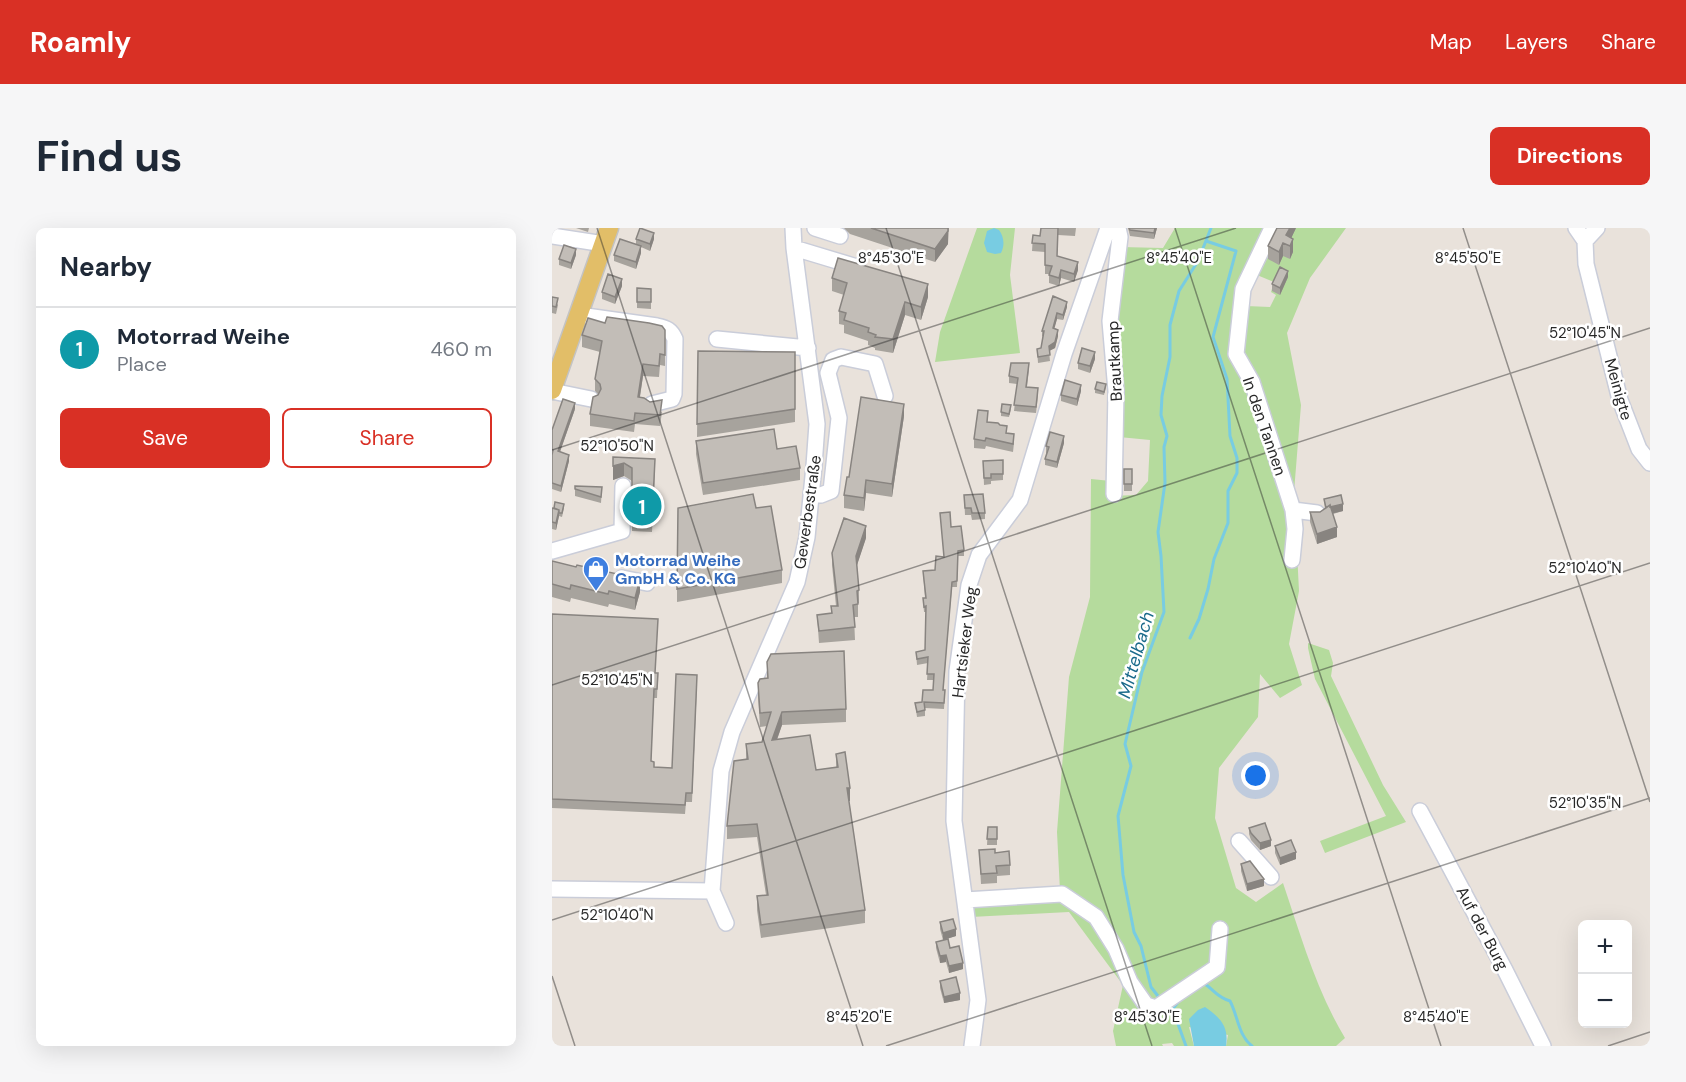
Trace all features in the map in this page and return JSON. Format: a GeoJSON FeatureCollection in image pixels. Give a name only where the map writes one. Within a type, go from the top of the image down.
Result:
{"type":"FeatureCollection","features":[{"type":"Feature","properties":{"kind":"main road"},"geometry":{"type":"LineString","coordinates":[[552,390],[606,236]]}},
{"type":"Feature","properties":{"kind":"street","name":"Gewerbestraße"},"geometry":{"type":"LineString","coordinates":[[726,923],[712,891],[721,771],[732,732],[797,582],[807,537],[817,424],[793,228]]}},
{"type":"Feature","properties":{"kind":"street"},"geometry":{"type":"LineString","coordinates":[[815,228],[840,236]]}},
{"type":"Feature","properties":{"kind":"street","name":"Hartsieker Weg"},"geometry":{"type":"LineString","coordinates":[[972,1046],[978,1000],[954,821],[957,671],[969,585],[980,555],[1020,500],[1064,354],[1108,228]]}},
{"type":"Feature","properties":{"kind":"street","name":"Brautkamp"},"geometry":{"type":"LineString","coordinates":[[1114,494],[1116,391],[1110,321],[1120,237],[1118,228]]}},
{"type":"Feature","properties":{"kind":"street","name":"In den Tannen"},"geometry":{"type":"LineString","coordinates":[[1272,228],[1243,289],[1236,354],[1252,382],[1293,510],[1295,529],[1293,560]]}},
{"type":"Feature","properties":{"kind":"street","name":"Meinigte"},"geometry":{"type":"LineString","coordinates":[[1576,228],[1585,241],[1586,264],[1620,400],[1639,449],[1650,463]]}},
{"type":"Feature","properties":{"kind":"street"},"geometry":{"type":"LineString","coordinates":[[1585,241],[1597,228]]}},
{"type":"Feature","properties":{"kind":"street"},"geometry":{"type":"LineString","coordinates":[[552,236],[606,236]]}},
{"type":"Feature","properties":{"kind":"street"},"geometry":{"type":"LineString","coordinates":[[794,248],[870,271]]}},
{"type":"Feature","properties":{"kind":"street"},"geometry":{"type":"LineString","coordinates":[[579,315],[657,326],[667,328],[672,332],[675,339],[674,394],[672,399],[652,404]]}},
{"type":"Feature","properties":{"kind":"street"},"geometry":{"type":"LineString","coordinates":[[717,339],[808,348]]}},
{"type":"Feature","properties":{"kind":"street"},"geometry":{"type":"LineString","coordinates":[[811,494],[821,495],[831,491],[839,418],[828,373],[833,360],[842,357],[875,364],[885,396]]}},
{"type":"Feature","properties":{"kind":"street"},"geometry":{"type":"LineString","coordinates":[[552,390],[591,399]]}},
{"type":"Feature","properties":{"kind":"street"},"geometry":{"type":"LineString","coordinates":[[552,551],[622,531],[623,486]]}},
{"type":"Feature","properties":{"kind":"street"},"geometry":{"type":"LineString","coordinates":[[1293,510],[1317,513]]}},
{"type":"Feature","properties":{"kind":"street"},"geometry":{"type":"LineString","coordinates":[[605,574],[647,583]]}},
{"type":"Feature","properties":{"kind":"street","name":"Auf der Burg"},"geometry":{"type":"LineString","coordinates":[[1420,811],[1543,1046]]}},
{"type":"Feature","properties":{"kind":"street"},"geometry":{"type":"LineString","coordinates":[[1239,841],[1253,854],[1271,877]]}},
{"type":"Feature","properties":{"kind":"street"},"geometry":{"type":"LineString","coordinates":[[552,889],[712,891]]}},
{"type":"Feature","properties":{"kind":"street"},"geometry":{"type":"LineString","coordinates":[[965,900],[1062,894],[1096,917],[1116,949],[1130,982],[1146,1005],[1162,1004],[1217,967],[1220,929]]}},
{"type":"Feature","properties":{"kind":"green space"},"geometry":{"type":"Polygon","coordinates":[[[977,228],[1015,228],[1010,275],[1020,353],[935,362],[940,332],[977,228]]]}},
{"type":"Feature","properties":{"kind":"green space"},"geometry":{"type":"Polygon","coordinates":[[[1175,228],[1346,228],[1310,278],[1287,333],[1301,405],[1294,492],[1299,591],[1289,644],[1302,685],[1280,698],[1260,674],[1258,717],[1219,768],[1215,818],[1236,888],[1256,902],[1283,883],[1317,982],[1345,1038],[1336,1046],[1226,1046],[1228,1035],[1189,1027],[1194,1046],[1174,1046],[1172,1043],[1162,1044],[1163,1046],[1116,1046],[1113,1031],[1123,985],[1069,912],[971,917],[969,902],[1060,891],[1057,832],[1069,677],[1090,597],[1091,479],[1111,481],[1111,496],[1136,495],[1148,481],[1150,440],[1119,437],[1113,320],[1121,247],[1163,248],[1175,228]],[[1257,275],[1248,294],[1246,306],[1270,307],[1276,295],[1271,292],[1274,282],[1257,275]]]}},
{"type":"Feature","properties":{"kind":"green space"},"geometry":{"type":"Polygon","coordinates":[[[1308,643],[1329,650],[1333,663],[1331,676],[1383,785],[1406,822],[1325,853],[1320,841],[1386,816],[1315,679],[1308,643]]]}},
{"type":"Feature","properties":{"kind":"water"},"geometry":{"type":"Polygon","coordinates":[[[994,228],[999,230],[1003,241],[1001,253],[995,254],[987,252],[984,243],[987,231],[994,228]]]}},
{"type":"Feature","properties":{"kind":"water"},"geometry":{"type":"Polygon","coordinates":[[[1205,1007],[1223,1024],[1227,1039],[1226,1046],[1194,1046],[1189,1019],[1205,1007]]]}},
{"type":"Feature","properties":{"kind":"building"},"geometry":{"type":"Polygon","coordinates":[[[640,228],[654,233],[650,244],[636,239],[640,228]]]}},
{"type":"Feature","properties":{"kind":"building"},"geometry":{"type":"Polygon","coordinates":[[[871,228],[948,228],[948,231],[935,249],[871,228]]]}},
{"type":"Feature","properties":{"kind":"building"},"geometry":{"type":"Polygon","coordinates":[[[1041,228],[1058,228],[1057,256],[1078,262],[1074,274],[1061,270],[1059,278],[1049,275],[1052,266],[1045,265],[1045,244],[1032,243],[1033,235],[1040,236],[1041,228]]]}},
{"type":"Feature","properties":{"kind":"building"},"geometry":{"type":"Polygon","coordinates":[[[1129,228],[1155,228],[1154,233],[1129,228]]]}},
{"type":"Feature","properties":{"kind":"building"},"geometry":{"type":"Polygon","coordinates":[[[1277,228],[1290,228],[1286,235],[1293,239],[1290,246],[1283,243],[1279,252],[1268,246],[1277,228]]]}},
{"type":"Feature","properties":{"kind":"building"},"geometry":{"type":"Polygon","coordinates":[[[620,239],[641,246],[636,262],[614,255],[620,239]]]}},
{"type":"Feature","properties":{"kind":"building"},"geometry":{"type":"Polygon","coordinates":[[[564,245],[576,249],[571,263],[559,259],[564,245]]]}},
{"type":"Feature","properties":{"kind":"building"},"geometry":{"type":"Polygon","coordinates":[[[838,258],[928,284],[921,307],[905,302],[893,339],[875,337],[876,335],[868,332],[869,328],[844,320],[846,313],[839,311],[847,283],[832,278],[838,258]]]}},
{"type":"Feature","properties":{"kind":"building"},"geometry":{"type":"Polygon","coordinates":[[[1280,267],[1288,271],[1280,288],[1272,284],[1280,267]]]}},
{"type":"Feature","properties":{"kind":"building"},"geometry":{"type":"Polygon","coordinates":[[[608,274],[622,279],[615,297],[602,292],[608,274]]]}},
{"type":"Feature","properties":{"kind":"building"},"geometry":{"type":"Polygon","coordinates":[[[637,288],[651,289],[651,302],[637,302],[637,288]]]}},
{"type":"Feature","properties":{"kind":"building"},"geometry":{"type":"Polygon","coordinates":[[[1053,296],[1067,302],[1063,315],[1057,313],[1053,328],[1058,330],[1055,342],[1049,346],[1050,355],[1038,357],[1037,349],[1041,348],[1044,331],[1042,331],[1053,296]]]}},
{"type":"Feature","properties":{"kind":"building"},"geometry":{"type":"Polygon","coordinates":[[[552,297],[558,298],[556,307],[552,306],[552,297]]]}},
{"type":"Feature","properties":{"kind":"building"},"geometry":{"type":"Polygon","coordinates":[[[607,317],[649,323],[662,326],[665,330],[665,355],[660,354],[659,366],[643,364],[638,397],[650,402],[662,400],[660,415],[635,413],[634,421],[590,414],[593,397],[598,395],[601,389],[595,379],[602,341],[582,335],[588,318],[605,323],[607,317]]]}},
{"type":"Feature","properties":{"kind":"building"},"geometry":{"type":"Polygon","coordinates":[[[1082,348],[1095,352],[1090,366],[1078,363],[1082,348]]]}},
{"type":"Feature","properties":{"kind":"building"},"geometry":{"type":"Polygon","coordinates":[[[698,351],[795,352],[795,409],[697,424],[698,351]]]}},
{"type":"Feature","properties":{"kind":"building"},"geometry":{"type":"Polygon","coordinates":[[[1011,363],[1029,363],[1026,387],[1038,388],[1036,407],[1014,405],[1018,378],[1009,376],[1011,363]]]}},
{"type":"Feature","properties":{"kind":"building"},"geometry":{"type":"Polygon","coordinates":[[[1065,380],[1081,385],[1077,399],[1061,395],[1065,380]]]}},
{"type":"Feature","properties":{"kind":"building"},"geometry":{"type":"Polygon","coordinates":[[[1097,382],[1106,384],[1104,392],[1095,389],[1097,382]]]}},
{"type":"Feature","properties":{"kind":"building"},"geometry":{"type":"Polygon","coordinates":[[[861,397],[904,404],[892,484],[866,480],[864,498],[844,495],[847,477],[849,477],[861,397]]]}},
{"type":"Feature","properties":{"kind":"building"},"geometry":{"type":"Polygon","coordinates":[[[563,399],[575,403],[558,451],[569,455],[561,486],[552,483],[552,430],[563,399]]]}},
{"type":"Feature","properties":{"kind":"building"},"geometry":{"type":"Polygon","coordinates":[[[1002,404],[1011,405],[1009,414],[1001,412],[1002,404]]]}},
{"type":"Feature","properties":{"kind":"building"},"geometry":{"type":"Polygon","coordinates":[[[978,410],[988,411],[987,422],[1007,426],[1006,433],[1014,434],[1013,444],[986,438],[985,441],[974,439],[978,410]]]}},
{"type":"Feature","properties":{"kind":"building"},"geometry":{"type":"Polygon","coordinates":[[[774,429],[777,449],[796,446],[800,468],[703,483],[696,441],[774,429]]]}},
{"type":"Feature","properties":{"kind":"building"},"geometry":{"type":"Polygon","coordinates":[[[1050,432],[1064,436],[1057,462],[1045,459],[1050,432]]]}},
{"type":"Feature","properties":{"kind":"building"},"geometry":{"type":"Polygon","coordinates":[[[613,457],[655,459],[652,519],[632,518],[632,468],[624,463],[613,466],[613,457]]]}},
{"type":"Feature","properties":{"kind":"building"},"geometry":{"type":"Polygon","coordinates":[[[1003,460],[1003,474],[991,474],[991,478],[984,478],[983,461],[1003,460]]]}},
{"type":"Feature","properties":{"kind":"building"},"geometry":{"type":"Polygon","coordinates":[[[1124,469],[1132,469],[1132,484],[1124,484],[1124,469]]]}},
{"type":"Feature","properties":{"kind":"building"},"geometry":{"type":"Polygon","coordinates":[[[575,486],[602,487],[601,497],[575,489],[575,486]]]}},
{"type":"Feature","properties":{"kind":"building"},"geometry":{"type":"Polygon","coordinates":[[[753,494],[756,508],[771,506],[782,570],[677,589],[678,508],[753,494]]]}},
{"type":"Feature","properties":{"kind":"building"},"geometry":{"type":"Polygon","coordinates":[[[983,494],[985,513],[972,513],[971,508],[965,508],[964,495],[983,494]]]}},
{"type":"Feature","properties":{"kind":"building"},"geometry":{"type":"Polygon","coordinates":[[[1341,495],[1343,504],[1330,507],[1330,505],[1326,508],[1324,499],[1341,495]]]}},
{"type":"Feature","properties":{"kind":"building"},"geometry":{"type":"Polygon","coordinates":[[[555,502],[564,504],[562,513],[554,508],[555,502]]]}},
{"type":"Feature","properties":{"kind":"building"},"geometry":{"type":"Polygon","coordinates":[[[1330,505],[1337,527],[1317,534],[1310,512],[1320,512],[1330,505]]]}},
{"type":"Feature","properties":{"kind":"building"},"geometry":{"type":"Polygon","coordinates":[[[552,508],[559,510],[556,523],[552,522],[552,508]]]}},
{"type":"Feature","properties":{"kind":"building"},"geometry":{"type":"Polygon","coordinates":[[[950,512],[951,527],[961,526],[964,550],[958,551],[957,581],[952,582],[943,690],[945,690],[944,703],[924,702],[925,710],[917,712],[915,703],[922,702],[923,690],[933,690],[934,674],[927,674],[928,657],[917,659],[916,652],[925,650],[926,606],[924,607],[923,598],[926,598],[923,571],[935,570],[936,556],[944,557],[940,513],[950,512]]]}},
{"type":"Feature","properties":{"kind":"building"},"geometry":{"type":"Polygon","coordinates":[[[844,518],[866,526],[856,556],[859,590],[857,591],[858,604],[853,605],[855,627],[819,631],[817,615],[832,613],[831,606],[838,606],[832,553],[844,518]]]}},
{"type":"Feature","properties":{"kind":"building"},"geometry":{"type":"Polygon","coordinates":[[[552,561],[640,579],[635,598],[609,591],[608,594],[571,585],[570,589],[552,584],[552,561]]]}},
{"type":"Feature","properties":{"kind":"building"},"geometry":{"type":"Polygon","coordinates":[[[552,614],[658,619],[655,673],[658,673],[657,689],[654,689],[651,761],[654,762],[654,767],[672,768],[676,674],[697,675],[692,793],[686,793],[685,805],[552,799],[552,614]]]}},
{"type":"Feature","properties":{"kind":"building"},"geometry":{"type":"Polygon","coordinates":[[[844,651],[846,709],[782,712],[772,740],[810,735],[816,770],[838,767],[836,754],[845,752],[850,788],[847,788],[865,910],[761,925],[757,896],[768,895],[757,824],[727,826],[734,761],[748,759],[746,744],[762,742],[771,712],[760,713],[758,683],[760,679],[768,678],[767,662],[771,654],[844,651]]]}},
{"type":"Feature","properties":{"kind":"building"},"geometry":{"type":"Polygon","coordinates":[[[1265,823],[1271,840],[1260,843],[1249,828],[1265,823]]]}},
{"type":"Feature","properties":{"kind":"building"},"geometry":{"type":"Polygon","coordinates":[[[988,827],[997,827],[997,839],[987,839],[988,827]]]}},
{"type":"Feature","properties":{"kind":"building"},"geometry":{"type":"Polygon","coordinates":[[[1291,840],[1296,852],[1280,858],[1275,846],[1291,840]]]}},
{"type":"Feature","properties":{"kind":"building"},"geometry":{"type":"Polygon","coordinates":[[[995,849],[995,853],[1009,851],[1010,865],[996,866],[997,873],[981,874],[979,850],[995,849]]]}},
{"type":"Feature","properties":{"kind":"building"},"geometry":{"type":"Polygon","coordinates":[[[1250,861],[1264,879],[1247,884],[1241,864],[1250,861]]]}},
{"type":"Feature","properties":{"kind":"building"},"geometry":{"type":"Polygon","coordinates":[[[953,919],[956,929],[943,933],[940,922],[953,919]]]}},
{"type":"Feature","properties":{"kind":"building"},"geometry":{"type":"Polygon","coordinates":[[[948,939],[950,948],[959,946],[963,963],[949,966],[946,955],[940,956],[936,942],[948,939]]]}},
{"type":"Feature","properties":{"kind":"building"},"geometry":{"type":"Polygon","coordinates":[[[956,977],[960,993],[944,997],[940,981],[956,977]]]}},
{"type":"Feature","properties":{"kind":"waterway","name":"Mittelbach"},"geometry":{"type":"LineString","coordinates":[[1161,1000],[1151,987],[1141,946],[1134,932],[1123,875],[1118,816],[1131,766],[1125,744],[1142,672],[1164,612],[1158,532],[1165,483],[1164,447],[1167,436],[1161,415],[1162,396],[1170,357],[1170,325],[1179,291],[1198,261],[1211,228]]}},
{"type":"Feature","properties":{"kind":"waterway"},"geometry":{"type":"LineString","coordinates":[[1190,638],[1199,619],[1214,559],[1228,523],[1228,491],[1237,473],[1237,458],[1230,436],[1227,379],[1213,337],[1236,251],[1206,241]]}},
{"type":"Feature","properties":{"kind":"waterway"},"geometry":{"type":"LineString","coordinates":[[1202,985],[1205,984],[1219,996],[1230,1001],[1241,1031],[1252,1046]]}},
{"type":"Feature","properties":{"kind":"waterway"},"geometry":{"type":"LineString","coordinates":[[1171,1011],[1179,1001]]}},
{"type":"Feature","properties":{"kind":"waterway","name":"Mittelbach"},"geometry":{"type":"LineString","coordinates":[[1166,1008],[1174,1013],[1186,1046]]}},
{"type":"Feature","properties":{"kind":"place","name":"Motorrad Weihe"},"geometry":{"type":"Point","coordinates":[642,506]}},
{"type":"Feature","properties":{"kind":"place","name":"Motorrad Weihe GmbH & Co. KG"},"geometry":{"type":"Point","coordinates":[596,592]}}]}
